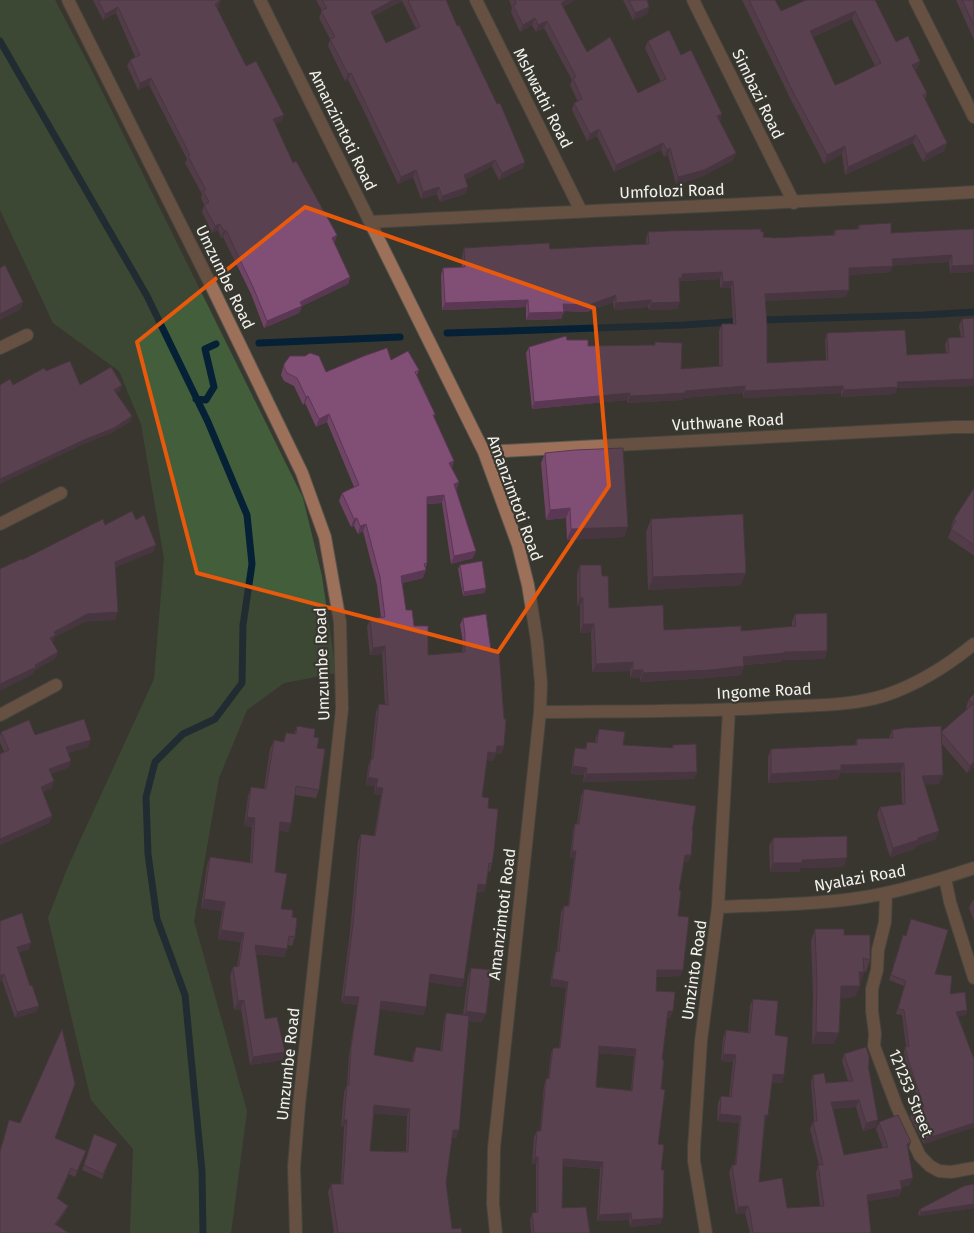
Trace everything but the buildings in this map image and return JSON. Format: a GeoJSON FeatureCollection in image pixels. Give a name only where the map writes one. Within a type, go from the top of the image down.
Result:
{"type":"FeatureCollection","features":[{"type":"Feature","properties":{"kind":"street","name":"Umzumbe Road"},"geometry":{"type":"LineString","coordinates":[[68,0],[302,473],[325,537],[340,622],[342,708],[294,1167],[296,1233]]}},
{"type":"Feature","properties":{"kind":"street","name":"Amanzimtoti Road"},"geometry":{"type":"LineString","coordinates":[[260,0],[484,452],[518,545],[528,585],[537,641],[541,683],[540,712],[494,1148],[493,1204],[496,1233]]}},
{"type":"Feature","properties":{"kind":"street","name":"Mshwathi Road"},"geometry":{"type":"LineString","coordinates":[[476,0],[582,211]]}},
{"type":"Feature","properties":{"kind":"street","name":"Simbazi Road"},"geometry":{"type":"LineString","coordinates":[[693,0],[794,203]]}},
{"type":"Feature","properties":{"kind":"street"},"geometry":{"type":"LineString","coordinates":[[915,0],[974,117]]}},
{"type":"Feature","properties":{"kind":"street","name":"Umfolozi Road"},"geometry":{"type":"LineString","coordinates":[[370,222],[794,203],[974,192]]}},
{"type":"Feature","properties":{"kind":"street"},"geometry":{"type":"LineString","coordinates":[[0,348],[27,335]]}},
{"type":"Feature","properties":{"kind":"street","name":"Vuthwane Road"},"geometry":{"type":"LineString","coordinates":[[484,452],[956,426],[974,428]]}},
{"type":"Feature","properties":{"kind":"street"},"geometry":{"type":"LineString","coordinates":[[0,524],[61,493]]}},
{"type":"Feature","properties":{"kind":"street","name":"Ingome Road"},"geometry":{"type":"LineString","coordinates":[[540,712],[729,710],[857,702],[885,695],[918,683],[949,664],[974,644]]}},
{"type":"Feature","properties":{"kind":"street"},"geometry":{"type":"LineString","coordinates":[[0,715],[56,685]]}},
{"type":"Feature","properties":{"kind":"street","name":"Umzinto Road"},"geometry":{"type":"LineString","coordinates":[[706,1233],[694,1161],[694,1148],[701,1041],[718,907],[729,710]]}},
{"type":"Feature","properties":{"kind":"street","name":"Nyalazi Road"},"geometry":{"type":"LineString","coordinates":[[718,907],[854,899],[945,878],[974,868]]}},
{"type":"Feature","properties":{"kind":"street"},"geometry":{"type":"LineString","coordinates":[[945,878],[950,902],[974,978]]}},
{"type":"Feature","properties":{"kind":"street","name":"121253 Street"},"geometry":{"type":"LineString","coordinates":[[886,893],[884,922],[872,995],[874,1046],[920,1156],[930,1166],[939,1171],[952,1172],[974,1168]]}},
{"type":"Feature","properties":{"kind":"highlighted area"},"geometry":{"type":"Polygon","coordinates":[[[305,207],[594,308],[609,486],[498,652],[197,573],[137,342],[305,207]]]}},
{"type":"Feature","properties":{"kind":"green space"},"geometry":{"type":"Polygon","coordinates":[[[0,0],[55,0],[303,498],[322,576],[336,673],[284,683],[247,710],[219,778],[194,921],[247,1111],[231,1233],[130,1233],[133,1149],[91,1100],[48,918],[67,869],[154,679],[164,558],[141,424],[119,371],[53,323],[0,210],[0,0]]]}},
{"type":"Feature","properties":{"kind":"waterway"},"geometry":{"type":"LineString","coordinates":[[0,41],[147,296],[208,422],[247,515],[252,564],[243,625],[242,683],[215,719],[183,734],[155,762],[146,797],[148,854],[157,919],[185,995],[202,1171],[203,1233]]}},
{"type":"Feature","properties":{"kind":"waterway"},"geometry":{"type":"LineString","coordinates":[[760,320],[974,312]]}},
{"type":"Feature","properties":{"kind":"waterway"},"geometry":{"type":"LineString","coordinates":[[447,333],[685,325],[741,321]]}},
{"type":"Feature","properties":{"kind":"waterway"},"geometry":{"type":"LineString","coordinates":[[259,343],[400,337]]}},
{"type":"Feature","properties":{"kind":"waterway"},"geometry":{"type":"LineString","coordinates":[[196,399],[206,400],[214,387],[205,349],[216,344]]}}]}
